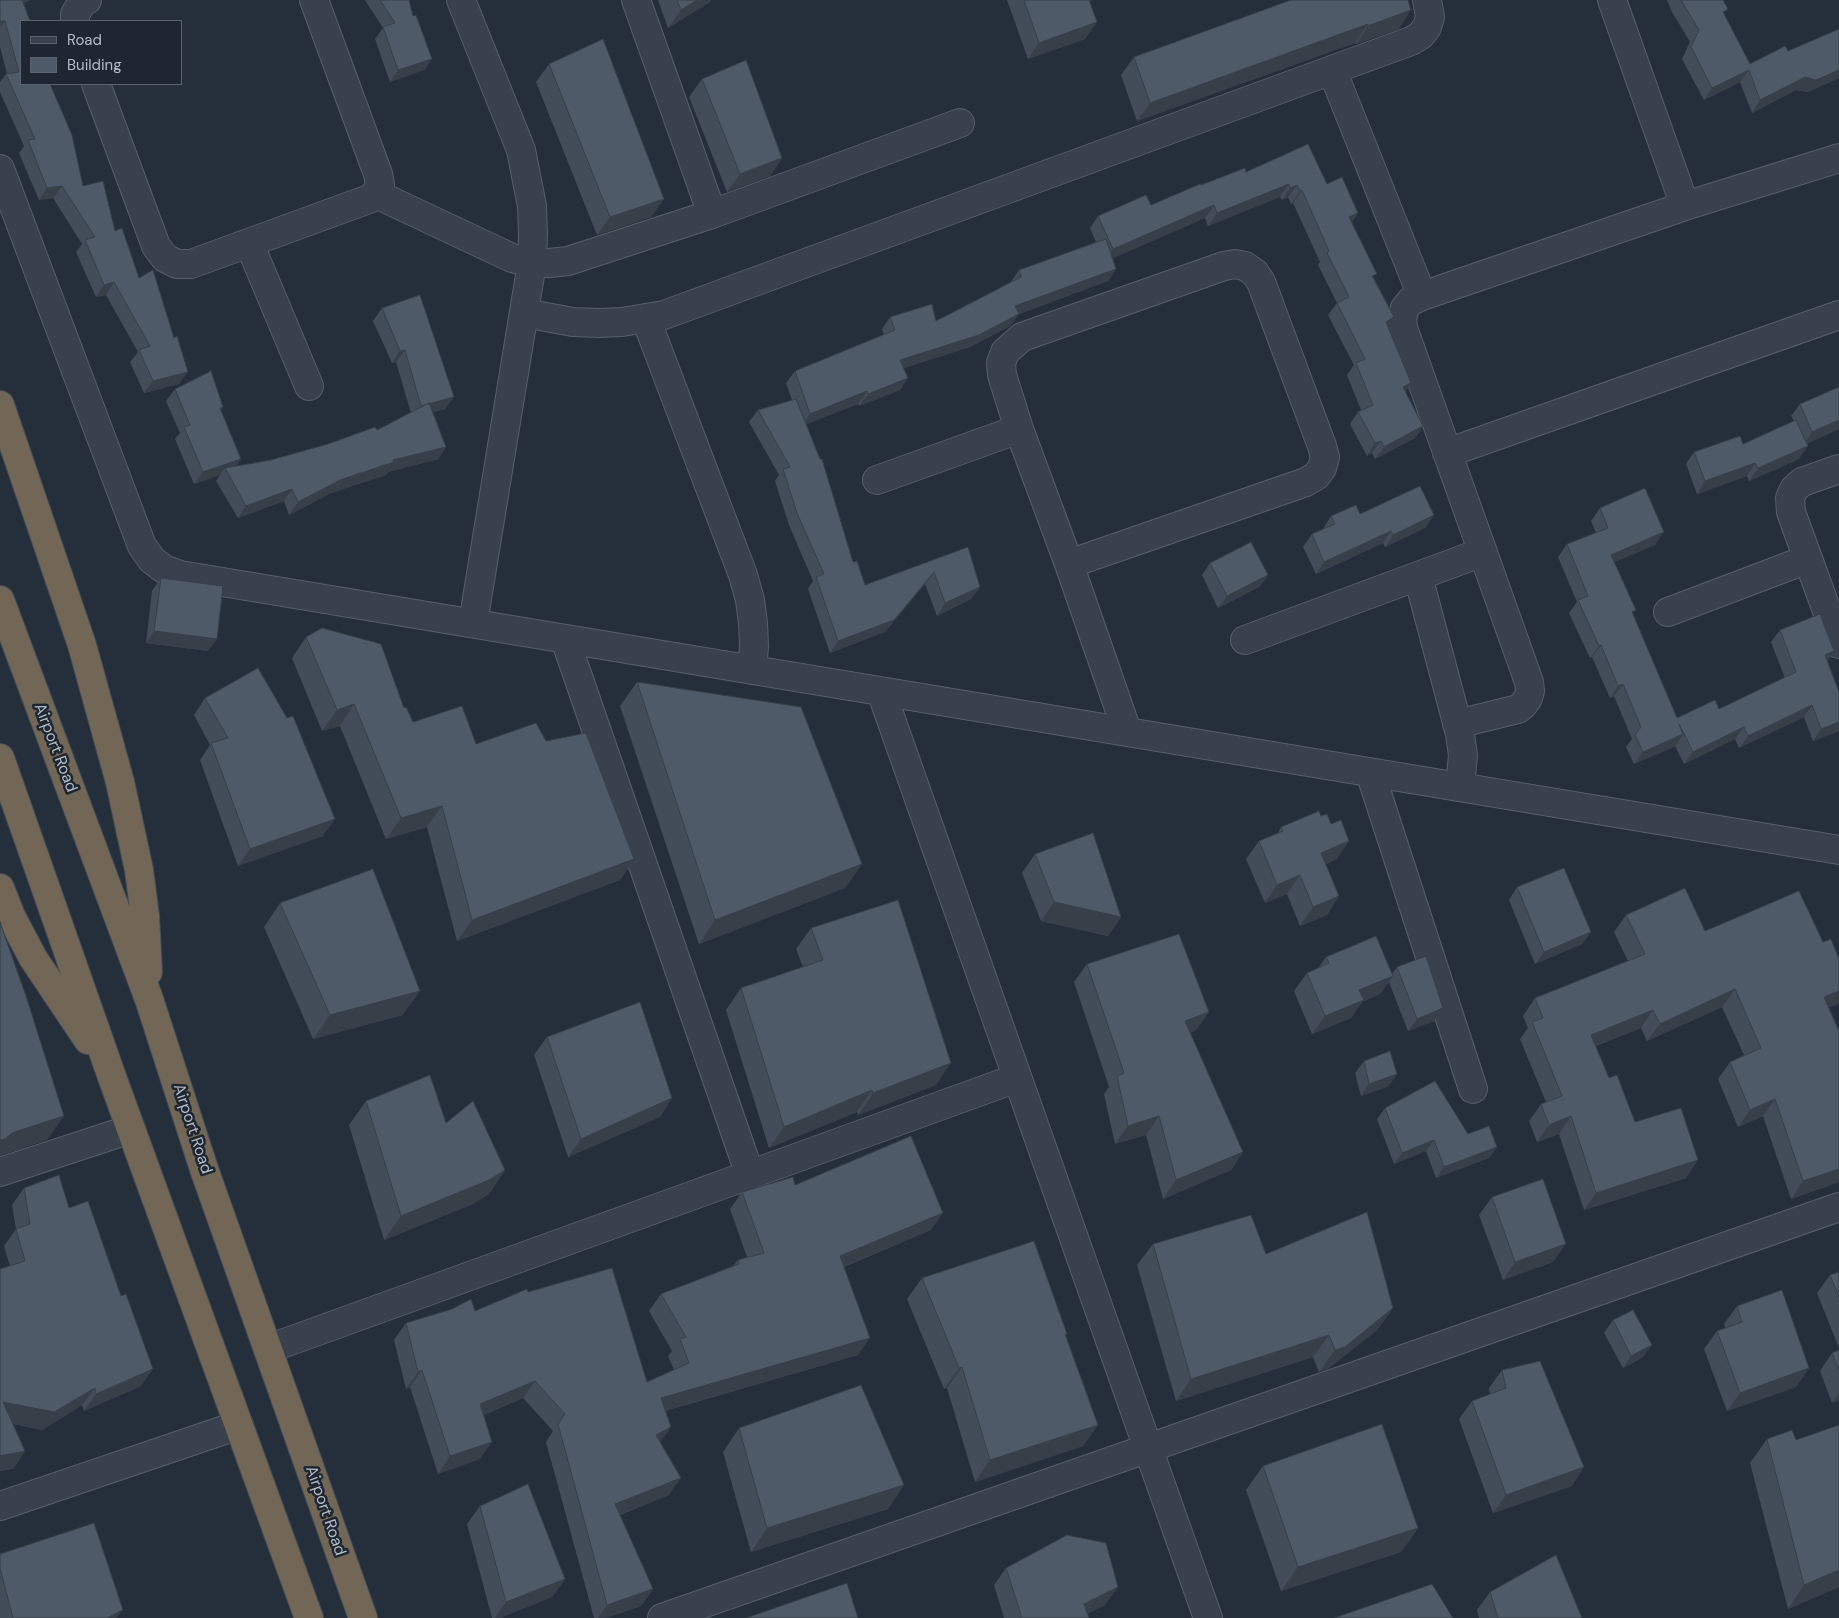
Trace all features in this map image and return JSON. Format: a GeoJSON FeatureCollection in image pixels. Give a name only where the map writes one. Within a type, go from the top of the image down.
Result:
{"type":"FeatureCollection","features":[{"type":"Feature","properties":{"kind":"highway"},"geometry":{"type":"LineString","coordinates":[[0,405],[82,644],[120,782],[139,870],[145,916],[149,998]]}},
{"type":"Feature","properties":{"kind":"highway","name":"Airport Road"},"geometry":{"type":"LineString","coordinates":[[0,600],[149,998],[204,1169],[363,1618]]}},
{"type":"Feature","properties":{"kind":"highway"},"geometry":{"type":"LineString","coordinates":[[0,758],[112,1077],[309,1618]]}},
{"type":"Feature","properties":{"kind":"highway"},"geometry":{"type":"LineString","coordinates":[[0,888],[33,958],[112,1077]]}},
{"type":"Feature","properties":{"kind":"street"},"geometry":{"type":"LineString","coordinates":[[75,20],[75,14],[82,3],[87,0]]}},
{"type":"Feature","properties":{"kind":"street"},"geometry":{"type":"LineString","coordinates":[[96,85],[156,246],[165,258],[177,264],[191,264],[369,199],[376,194],[380,185],[378,174],[314,0]]}},
{"type":"Feature","properties":{"kind":"street"},"geometry":{"type":"LineString","coordinates":[[460,0],[520,150],[532,206],[533,234],[532,263],[473,623]]}},
{"type":"Feature","properties":{"kind":"street"},"geometry":{"type":"LineString","coordinates":[[636,0],[712,214]]}},
{"type":"Feature","properties":{"kind":"street"},"geometry":{"type":"LineString","coordinates":[[524,313],[548,319],[598,324],[646,319],[664,315],[1411,41],[1421,35],[1427,27],[1430,17],[1427,0]]}},
{"type":"Feature","properties":{"kind":"street"},"geometry":{"type":"LineString","coordinates":[[1612,0],[1685,206]]}},
{"type":"Feature","properties":{"kind":"street"},"geometry":{"type":"LineString","coordinates":[[1332,70],[1422,296]]}},
{"type":"Feature","properties":{"kind":"street"},"geometry":{"type":"LineString","coordinates":[[376,194],[512,258],[532,263],[568,261],[712,214],[960,123]]}},
{"type":"Feature","properties":{"kind":"street"},"geometry":{"type":"LineString","coordinates":[[1457,724],[1518,709],[1523,705],[1530,691],[1529,682],[1402,323],[1405,308],[1411,301],[1422,296],[1685,206],[1839,158]]}},
{"type":"Feature","properties":{"kind":"street"},"geometry":{"type":"LineString","coordinates":[[0,170],[142,546],[152,560],[164,569],[180,575],[1839,850]]}},
{"type":"Feature","properties":{"kind":"street"},"geometry":{"type":"LineString","coordinates":[[248,243],[309,386]]}},
{"type":"Feature","properties":{"kind":"street"},"geometry":{"type":"LineString","coordinates":[[1069,564],[1306,482],[1316,476],[1322,468],[1325,457],[1322,446],[1261,282],[1255,273],[1245,266],[1235,264],[1224,266],[1022,337],[1005,352],[1001,363],[1002,375],[1019,429],[1069,564],[1127,731]]}},
{"type":"Feature","properties":{"kind":"street"},"geometry":{"type":"LineString","coordinates":[[1447,453],[1839,315]]}},
{"type":"Feature","properties":{"kind":"street"},"geometry":{"type":"LineString","coordinates":[[646,319],[743,575],[754,623],[752,670]]}},
{"type":"Feature","properties":{"kind":"street"},"geometry":{"type":"LineString","coordinates":[[877,480],[1019,429]]}},
{"type":"Feature","properties":{"kind":"street"},"geometry":{"type":"LineString","coordinates":[[1839,469],[1802,482],[1794,489],[1790,498],[1791,512],[1839,644]]}},
{"type":"Feature","properties":{"kind":"street"},"geometry":{"type":"LineString","coordinates":[[1246,640],[1483,552]]}},
{"type":"Feature","properties":{"kind":"street"},"geometry":{"type":"LineString","coordinates":[[1668,612],[1808,560]]}},
{"type":"Feature","properties":{"kind":"street"},"geometry":{"type":"LineString","coordinates":[[1418,576],[1457,724],[1463,755],[1460,787]]}},
{"type":"Feature","properties":{"kind":"street"},"geometry":{"type":"LineString","coordinates":[[565,639],[750,1175]]}},
{"type":"Feature","properties":{"kind":"street"},"geometry":{"type":"LineString","coordinates":[[881,692],[1208,1618]]}},
{"type":"Feature","properties":{"kind":"street"},"geometry":{"type":"LineString","coordinates":[[1370,772],[1473,1089]]}},
{"type":"Feature","properties":{"kind":"street"},"geometry":{"type":"LineString","coordinates":[[268,1349],[1017,1078]]}},
{"type":"Feature","properties":{"kind":"street"},"geometry":{"type":"LineString","coordinates":[[0,1172],[131,1129]]}},
{"type":"Feature","properties":{"kind":"street"},"geometry":{"type":"LineString","coordinates":[[662,1618],[1839,1207]]}},
{"type":"Feature","properties":{"kind":"street"},"geometry":{"type":"LineString","coordinates":[[0,1506],[238,1425]]}},
{"type":"Feature","properties":{"kind":"building"},"geometry":{"type":"Polygon","coordinates":[[[0,0],[22,0],[30,20],[20,20],[20,85],[50,85],[72,135],[83,186],[103,181],[115,231],[122,228],[139,278],[153,270],[174,338],[177,336],[188,372],[153,381],[139,350],[150,346],[114,282],[104,285],[85,240],[95,237],[62,186],[47,188],[28,140],[35,139],[6,74],[19,72],[5,21],[0,21],[0,0]]]}},
{"type":"Feature","properties":{"kind":"building"},"geometry":{"type":"Polygon","coordinates":[[[380,0],[409,0],[413,16],[416,15],[432,59],[398,70],[383,27],[395,23],[380,0]]]}},
{"type":"Feature","properties":{"kind":"building"},"geometry":{"type":"Polygon","coordinates":[[[677,0],[697,0],[681,10],[677,0]]]}},
{"type":"Feature","properties":{"kind":"building"},"geometry":{"type":"Polygon","coordinates":[[[1024,0],[1089,0],[1097,22],[1039,43],[1024,0]]]}},
{"type":"Feature","properties":{"kind":"building"},"geometry":{"type":"Polygon","coordinates":[[[1291,0],[1408,0],[1411,10],[1150,103],[1134,57],[1291,0]]]}},
{"type":"Feature","properties":{"kind":"building"},"geometry":{"type":"Polygon","coordinates":[[[1681,0],[1723,0],[1728,9],[1723,12],[1750,64],[1785,46],[1788,51],[1839,29],[1839,70],[1816,80],[1805,77],[1760,100],[1749,70],[1712,88],[1691,47],[1699,30],[1681,0]]]}},
{"type":"Feature","properties":{"kind":"building"},"geometry":{"type":"Polygon","coordinates":[[[603,39],[664,199],[610,217],[549,64],[603,39]]]}},
{"type":"Feature","properties":{"kind":"building"},"geometry":{"type":"Polygon","coordinates":[[[746,60],[782,158],[740,174],[702,79],[746,60]]]}},
{"type":"Feature","properties":{"kind":"building"},"geometry":{"type":"Polygon","coordinates":[[[1308,144],[1327,184],[1342,177],[1358,213],[1349,217],[1377,274],[1372,276],[1394,317],[1386,322],[1411,383],[1403,387],[1423,426],[1384,447],[1381,441],[1375,443],[1358,412],[1373,405],[1356,363],[1365,359],[1337,303],[1349,297],[1327,253],[1329,251],[1302,190],[1300,191],[1297,185],[1290,188],[1289,184],[1217,213],[1214,205],[1113,249],[1098,216],[1146,195],[1151,205],[1200,184],[1245,168],[1246,172],[1308,144]]]}},
{"type":"Feature","properties":{"kind":"building"},"geometry":{"type":"Polygon","coordinates":[[[1106,239],[1116,269],[1015,306],[1019,314],[979,335],[900,360],[908,378],[868,394],[867,391],[810,414],[795,371],[895,330],[890,317],[932,304],[936,321],[1021,277],[1019,270],[1106,239]]]}},
{"type":"Feature","properties":{"kind":"building"},"geometry":{"type":"Polygon","coordinates":[[[420,295],[454,397],[421,406],[405,350],[400,351],[382,308],[420,295]]]}},
{"type":"Feature","properties":{"kind":"building"},"geometry":{"type":"Polygon","coordinates":[[[211,371],[223,407],[220,408],[241,459],[203,472],[184,427],[190,425],[175,389],[211,371]]]}},
{"type":"Feature","properties":{"kind":"building"},"geometry":{"type":"Polygon","coordinates":[[[1839,387],[1839,420],[1812,432],[1800,404],[1839,387]]]}},
{"type":"Feature","properties":{"kind":"building"},"geometry":{"type":"Polygon","coordinates":[[[796,399],[820,459],[822,459],[853,562],[857,561],[865,585],[968,547],[980,587],[945,603],[934,572],[894,620],[838,641],[816,577],[824,574],[797,513],[783,469],[790,467],[758,410],[796,399]]]}},
{"type":"Feature","properties":{"kind":"building"},"geometry":{"type":"Polygon","coordinates":[[[429,403],[446,447],[393,460],[394,462],[340,480],[298,502],[292,489],[246,506],[225,468],[271,460],[328,444],[375,427],[377,430],[429,403]]]}},
{"type":"Feature","properties":{"kind":"building"},"geometry":{"type":"Polygon","coordinates":[[[1796,420],[1808,446],[1758,468],[1755,463],[1705,481],[1694,452],[1740,436],[1743,444],[1796,420]]]}},
{"type":"Feature","properties":{"kind":"building"},"geometry":{"type":"Polygon","coordinates":[[[1420,486],[1434,515],[1393,535],[1391,531],[1324,562],[1312,534],[1335,524],[1331,516],[1356,505],[1360,514],[1420,486]]]}},
{"type":"Feature","properties":{"kind":"building"},"geometry":{"type":"Polygon","coordinates":[[[1645,488],[1664,532],[1611,555],[1636,610],[1632,612],[1677,718],[1715,700],[1719,709],[1796,672],[1780,630],[1820,614],[1834,651],[1825,655],[1839,692],[1839,722],[1821,729],[1812,705],[1748,736],[1744,727],[1693,752],[1679,724],[1683,734],[1643,752],[1635,735],[1641,727],[1623,684],[1618,686],[1601,645],[1599,646],[1578,600],[1588,596],[1567,544],[1608,528],[1600,508],[1645,488]]]}},
{"type":"Feature","properties":{"kind":"building"},"geometry":{"type":"Polygon","coordinates":[[[1251,542],[1268,575],[1227,596],[1210,563],[1251,542]]]}},
{"type":"Feature","properties":{"kind":"building"},"geometry":{"type":"Polygon","coordinates":[[[161,578],[223,586],[217,639],[154,631],[161,578]]]}},
{"type":"Feature","properties":{"kind":"building"},"geometry":{"type":"Polygon","coordinates":[[[322,628],[381,644],[404,708],[406,707],[413,722],[462,706],[476,744],[536,723],[546,741],[586,733],[634,859],[472,920],[442,806],[401,818],[354,704],[337,710],[306,637],[322,628]]]}},
{"type":"Feature","properties":{"kind":"building"},"geometry":{"type":"Polygon","coordinates":[[[258,668],[287,718],[293,716],[335,819],[250,849],[211,743],[228,738],[205,698],[258,668]]]}},
{"type":"Feature","properties":{"kind":"building"},"geometry":{"type":"Polygon","coordinates":[[[637,682],[801,707],[862,864],[715,920],[637,682]]]}},
{"type":"Feature","properties":{"kind":"building"},"geometry":{"type":"Polygon","coordinates":[[[1319,811],[1321,816],[1327,814],[1331,824],[1341,820],[1349,841],[1321,853],[1339,896],[1313,907],[1300,875],[1277,885],[1259,841],[1283,831],[1281,827],[1319,811]]]}},
{"type":"Feature","properties":{"kind":"building"},"geometry":{"type":"Polygon","coordinates":[[[1093,833],[1121,917],[1054,902],[1035,854],[1093,833]]]}},
{"type":"Feature","properties":{"kind":"building"},"geometry":{"type":"Polygon","coordinates":[[[1564,868],[1591,932],[1544,952],[1517,887],[1564,868]]]}},
{"type":"Feature","properties":{"kind":"building"},"geometry":{"type":"Polygon","coordinates":[[[373,869],[420,991],[330,1015],[280,903],[373,869]]]}},
{"type":"Feature","properties":{"kind":"building"},"geometry":{"type":"Polygon","coordinates":[[[1685,888],[1705,931],[1799,891],[1823,942],[1831,939],[1839,959],[1839,991],[1824,997],[1839,1031],[1839,1169],[1803,1181],[1775,1099],[1750,1110],[1730,1062],[1761,1048],[1735,989],[1660,1024],[1653,1010],[1591,1035],[1609,1078],[1617,1075],[1635,1122],[1681,1108],[1698,1160],[1596,1193],[1571,1116],[1549,1125],[1541,1104],[1562,1096],[1532,1022],[1543,1018],[1535,998],[1645,954],[1626,915],[1685,888]]]}},
{"type":"Feature","properties":{"kind":"building"},"geometry":{"type":"Polygon","coordinates":[[[898,900],[951,1063],[873,1093],[872,1090],[784,1127],[741,988],[823,960],[811,928],[898,900]]]}},
{"type":"Feature","properties":{"kind":"building"},"geometry":{"type":"Polygon","coordinates":[[[0,922],[27,999],[64,1116],[12,1133],[5,1139],[0,1140],[0,922]]]}},
{"type":"Feature","properties":{"kind":"building"},"geometry":{"type":"Polygon","coordinates":[[[1179,934],[1209,1012],[1185,1021],[1243,1152],[1176,1180],[1159,1116],[1128,1126],[1117,1076],[1124,1073],[1087,964],[1179,934]]]}},
{"type":"Feature","properties":{"kind":"building"},"geometry":{"type":"Polygon","coordinates":[[[1376,936],[1393,976],[1359,990],[1364,1000],[1325,1016],[1307,973],[1329,963],[1326,957],[1376,936]]]}},
{"type":"Feature","properties":{"kind":"building"},"geometry":{"type":"Polygon","coordinates":[[[1426,956],[1443,1008],[1417,1019],[1397,967],[1426,956]]]}},
{"type":"Feature","properties":{"kind":"building"},"geometry":{"type":"Polygon","coordinates":[[[640,1002],[672,1098],[581,1139],[547,1037],[640,1002]]]}},
{"type":"Feature","properties":{"kind":"building"},"geometry":{"type":"Polygon","coordinates":[[[1390,1051],[1397,1074],[1369,1084],[1364,1061],[1390,1051]]]}},
{"type":"Feature","properties":{"kind":"building"},"geometry":{"type":"Polygon","coordinates":[[[430,1075],[446,1123],[473,1101],[505,1170],[489,1180],[401,1216],[366,1101],[430,1075]]]}},
{"type":"Feature","properties":{"kind":"building"},"geometry":{"type":"Polygon","coordinates":[[[1435,1081],[1468,1134],[1489,1126],[1497,1147],[1444,1167],[1434,1140],[1402,1153],[1385,1108],[1435,1081]]]}},
{"type":"Feature","properties":{"kind":"building"},"geometry":{"type":"Polygon","coordinates":[[[911,1136],[943,1213],[840,1256],[870,1338],[661,1398],[671,1427],[656,1435],[681,1478],[615,1504],[653,1589],[607,1605],[558,1424],[565,1414],[535,1381],[480,1404],[492,1442],[450,1456],[422,1370],[418,1372],[406,1323],[452,1309],[471,1299],[475,1311],[527,1289],[528,1292],[612,1268],[647,1382],[689,1363],[680,1339],[686,1337],[661,1294],[739,1264],[738,1260],[764,1253],[742,1192],[793,1177],[795,1185],[911,1136]]]}},
{"type":"Feature","properties":{"kind":"building"},"geometry":{"type":"Polygon","coordinates":[[[59,1175],[69,1208],[88,1201],[121,1296],[126,1294],[153,1369],[96,1394],[95,1388],[54,1412],[3,1402],[25,1451],[0,1456],[0,1269],[25,1261],[16,1229],[30,1224],[24,1188],[59,1175]]]}},
{"type":"Feature","properties":{"kind":"building"},"geometry":{"type":"Polygon","coordinates":[[[1543,1179],[1566,1244],[1515,1262],[1492,1197],[1543,1179]]]}},
{"type":"Feature","properties":{"kind":"building"},"geometry":{"type":"Polygon","coordinates":[[[1367,1212],[1393,1308],[1345,1347],[1335,1350],[1329,1335],[1191,1379],[1153,1244],[1251,1215],[1266,1254],[1367,1212]]]}},
{"type":"Feature","properties":{"kind":"building"},"geometry":{"type":"Polygon","coordinates":[[[1034,1241],[1098,1425],[990,1460],[962,1367],[959,1368],[922,1278],[1034,1241]]]}},
{"type":"Feature","properties":{"kind":"building"},"geometry":{"type":"Polygon","coordinates":[[[1839,1272],[1839,1297],[1830,1275],[1839,1272]]]}},
{"type":"Feature","properties":{"kind":"building"},"geometry":{"type":"Polygon","coordinates":[[[1782,1290],[1809,1368],[1740,1393],[1717,1331],[1742,1322],[1737,1306],[1782,1290]]]}},
{"type":"Feature","properties":{"kind":"building"},"geometry":{"type":"Polygon","coordinates":[[[1633,1310],[1652,1345],[1631,1356],[1613,1320],[1633,1310]]]}},
{"type":"Feature","properties":{"kind":"building"},"geometry":{"type":"Polygon","coordinates":[[[1839,1350],[1839,1370],[1832,1353],[1839,1350]]]}},
{"type":"Feature","properties":{"kind":"building"},"geometry":{"type":"Polygon","coordinates":[[[1540,1361],[1584,1467],[1506,1495],[1472,1401],[1506,1388],[1502,1370],[1540,1361]]]}},
{"type":"Feature","properties":{"kind":"building"},"geometry":{"type":"Polygon","coordinates":[[[861,1385],[904,1485],[767,1528],[739,1428],[861,1385]]]}},
{"type":"Feature","properties":{"kind":"building"},"geometry":{"type":"Polygon","coordinates":[[[1382,1424],[1418,1528],[1298,1567],[1263,1466],[1382,1424]]]}},
{"type":"Feature","properties":{"kind":"building"},"geometry":{"type":"Polygon","coordinates":[[[1839,1425],[1839,1570],[1804,1585],[1767,1439],[1792,1430],[1796,1440],[1839,1425]]]}},
{"type":"Feature","properties":{"kind":"building"},"geometry":{"type":"Polygon","coordinates":[[[528,1484],[565,1579],[506,1602],[480,1506],[528,1484]]]}},
{"type":"Feature","properties":{"kind":"building"},"geometry":{"type":"Polygon","coordinates":[[[94,1523],[123,1610],[107,1618],[13,1618],[0,1568],[0,1554],[94,1523]]]}},
{"type":"Feature","properties":{"kind":"building"},"geometry":{"type":"Polygon","coordinates":[[[1067,1535],[1106,1543],[1118,1587],[1084,1604],[1089,1618],[1022,1618],[1006,1568],[1067,1535]]]}},
{"type":"Feature","properties":{"kind":"building"},"geometry":{"type":"Polygon","coordinates":[[[1556,1555],[1582,1618],[1498,1618],[1490,1592],[1556,1555]]]}},
{"type":"Feature","properties":{"kind":"building"},"geometry":{"type":"Polygon","coordinates":[[[847,1583],[858,1618],[746,1618],[847,1583]]]}},
{"type":"Feature","properties":{"kind":"building"},"geometry":{"type":"Polygon","coordinates":[[[1432,1584],[1453,1618],[1334,1618],[1432,1584]]]}}]}
